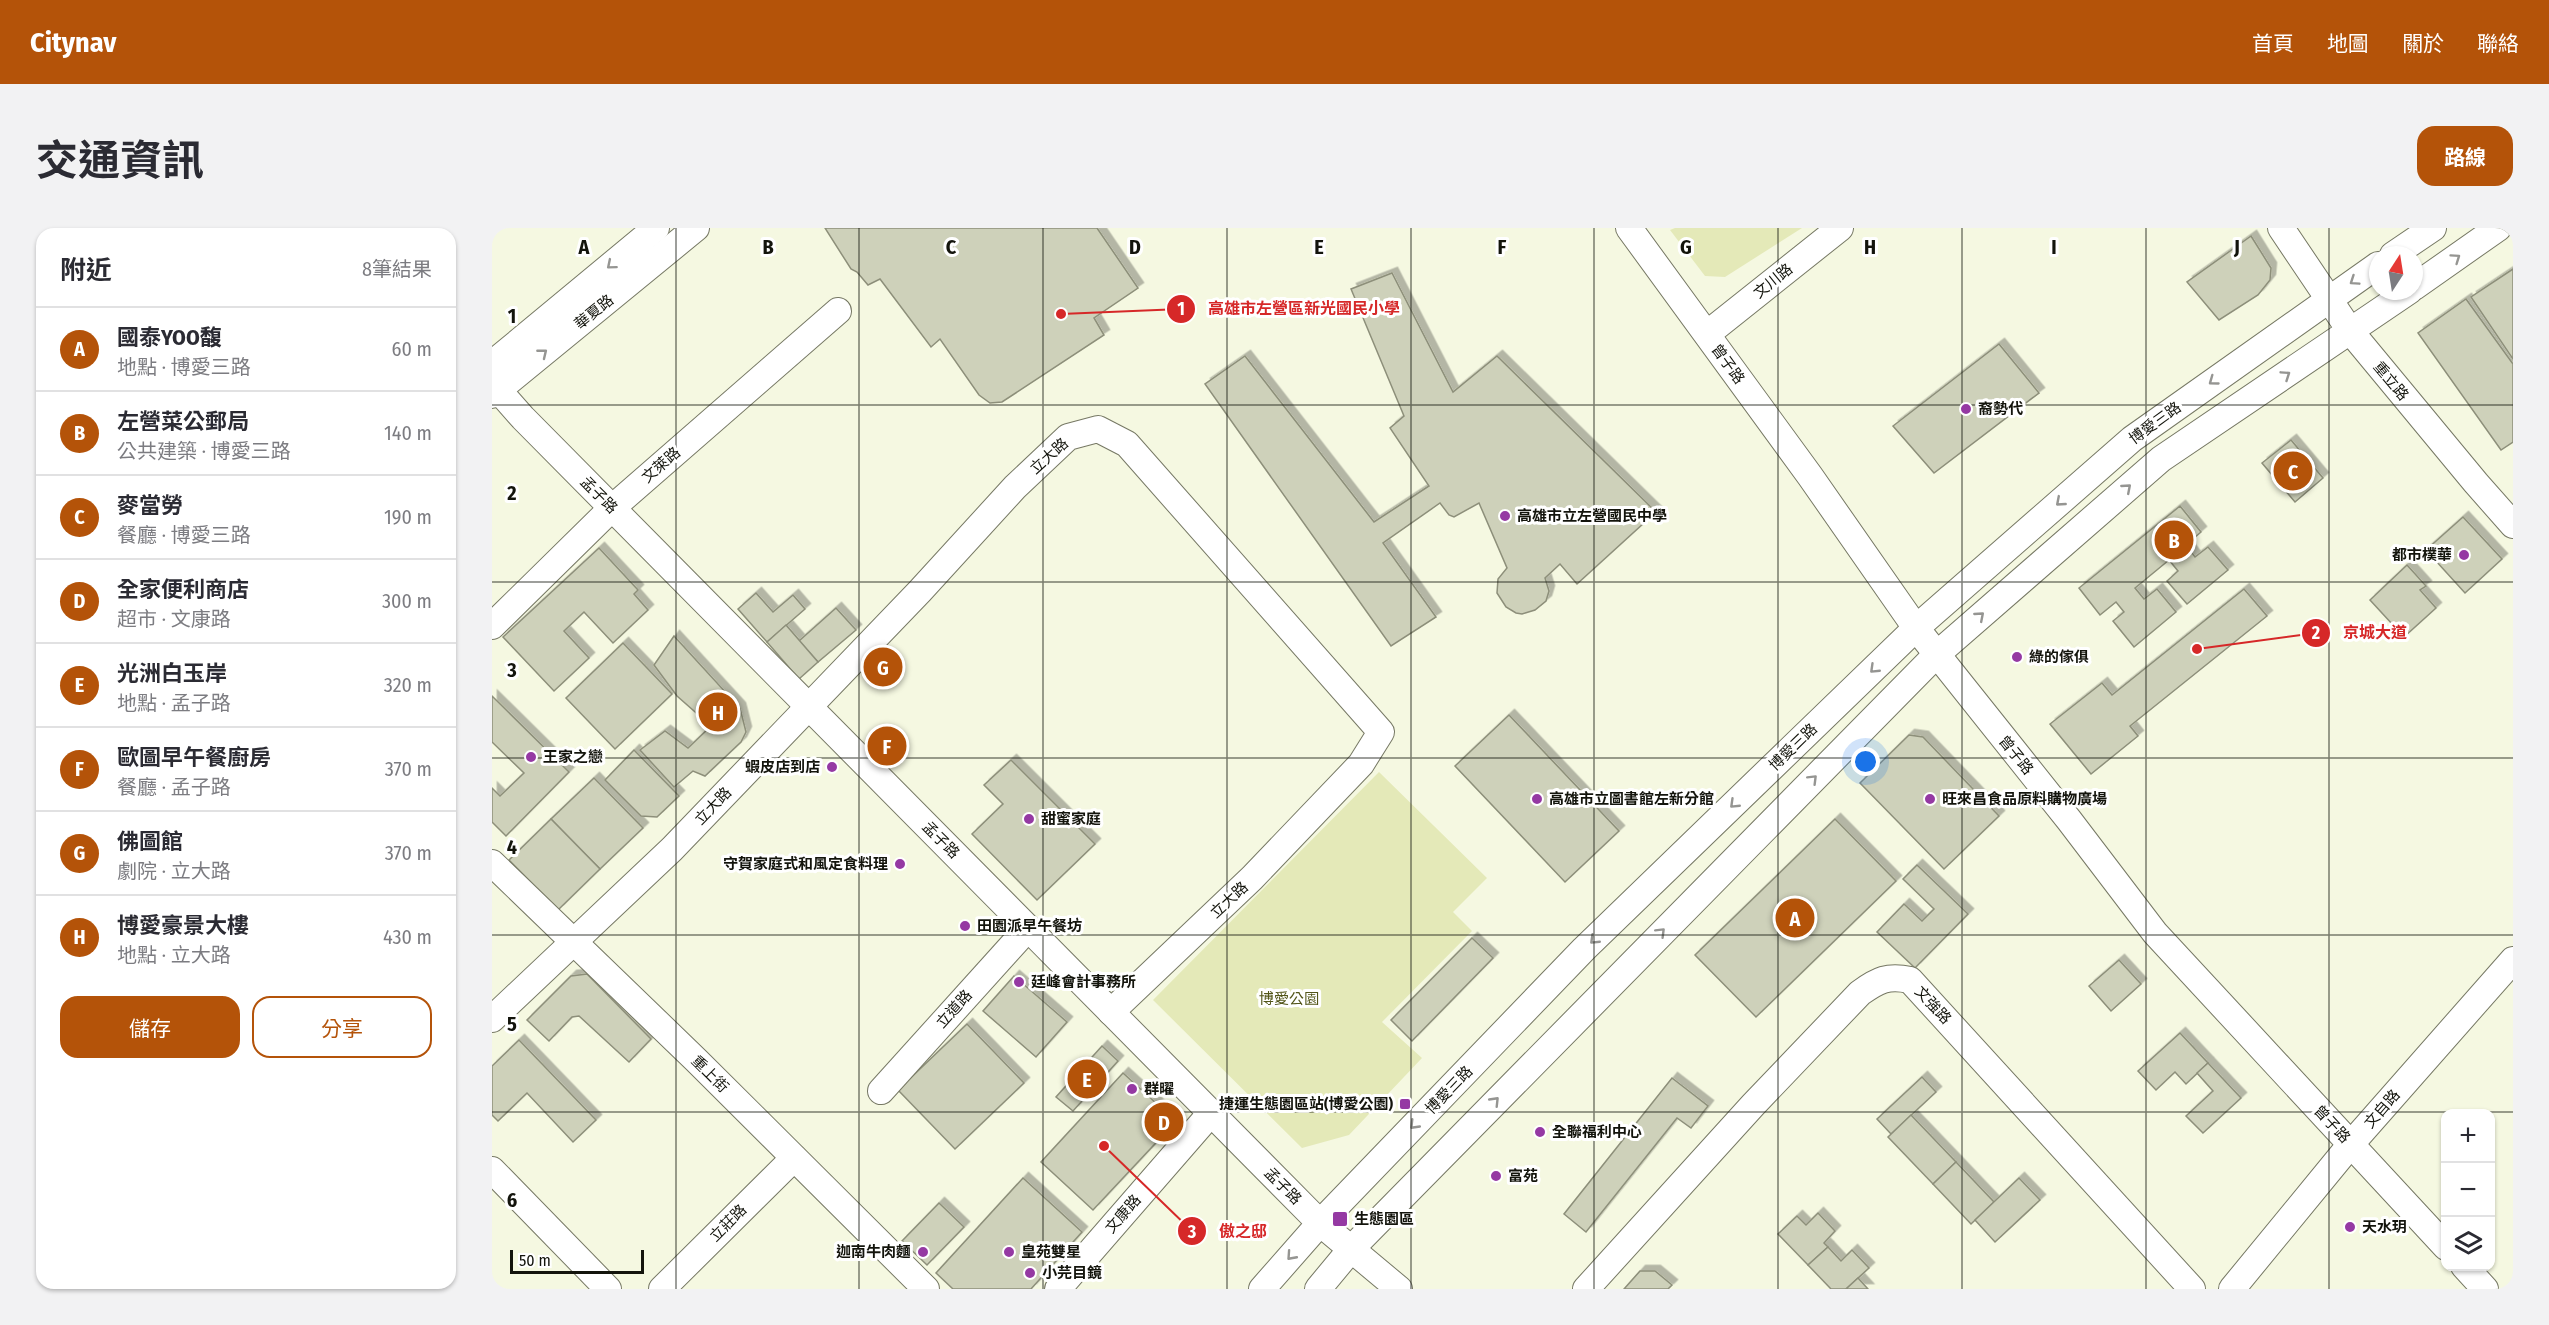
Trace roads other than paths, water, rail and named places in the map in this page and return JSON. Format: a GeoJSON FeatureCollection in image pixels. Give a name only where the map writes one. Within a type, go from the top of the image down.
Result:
{"type":"FeatureCollection","features":[{"type":"Feature","properties":{"kind":"street","name":"華夏路"},"geometry":{"type":"LineString","coordinates":[[492,364],[656,228]]}},
{"type":"Feature","properties":{"kind":"street","name":"華夏路"},"geometry":{"type":"LineString","coordinates":[[494,389],[696,228]]}},
{"type":"Feature","properties":{"kind":"street","name":"曾子路"},"geometry":{"type":"LineString","coordinates":[[1629,228],[1936,655],[2069,820],[2155,933],[2441,1243]]}},
{"type":"Feature","properties":{"kind":"street","name":"文川路"},"geometry":{"type":"LineString","coordinates":[[1707,334],[1840,228]]}},
{"type":"Feature","properties":{"kind":"street","name":"重立路"},"geometry":{"type":"LineString","coordinates":[[2281,228],[2350,332],[2513,525]]}},
{"type":"Feature","properties":{"kind":"street"},"geometry":{"type":"LineString","coordinates":[[2406,246],[2433,228]]}},
{"type":"Feature","properties":{"kind":"street"},"geometry":{"type":"LineString","coordinates":[[2423,281],[2498,228]]}},
{"type":"Feature","properties":{"kind":"street","name":"博愛三路"},"geometry":{"type":"LineString","coordinates":[[1262,1289],[1320,1223],[1584,949],[1916,628],[2132,439],[2369,271]]}},
{"type":"Feature","properties":{"kind":"street"},"geometry":{"type":"LineString","coordinates":[[1318,1289],[1352,1248],[1936,655],[2161,459],[2396,300]]}},
{"type":"Feature","properties":{"kind":"street","name":"文萊路"},"geometry":{"type":"LineString","coordinates":[[492,626],[612,508],[838,311]]}},
{"type":"Feature","properties":{"kind":"street","name":"孟子路"},"geometry":{"type":"LineString","coordinates":[[494,389],[1320,1223],[1399,1289]]}},
{"type":"Feature","properties":{"kind":"street","name":"立大路"},"geometry":{"type":"LineString","coordinates":[[492,1018],[672,849],[810,708],[950,559],[1014,487],[1068,437],[1098,429],[1127,444],[1381,732],[1361,764],[1252,878],[1111,1012]]}},
{"type":"Feature","properties":{"kind":"street","name":"重上街"},"geometry":{"type":"LineString","coordinates":[[492,863],[926,1289]]}},
{"type":"Feature","properties":{"kind":"street","name":"立道路"},"geometry":{"type":"LineString","coordinates":[[881,1091],[1028,928]]}},
{"type":"Feature","properties":{"kind":"street","name":"文自路"},"geometry":{"type":"LineString","coordinates":[[2232,1289],[2351,1144],[2513,960]]}},
{"type":"Feature","properties":{"kind":"street","name":"文強路"},"geometry":{"type":"LineString","coordinates":[[1586,1289],[1753,1105],[1860,993],[1878,979],[1894,976],[1910,980],[2192,1289]]}},
{"type":"Feature","properties":{"kind":"street","name":"文康路"},"geometry":{"type":"LineString","coordinates":[[1058,1289],[1211,1113]]}},
{"type":"Feature","properties":{"kind":"street","name":"立莊路"},"geometry":{"type":"LineString","coordinates":[[662,1289],[794,1158]]}},
{"type":"Feature","properties":{"kind":"street"},"geometry":{"type":"LineString","coordinates":[[492,1170],[608,1289]]}},
{"type":"Feature","properties":{"kind":"street"},"geometry":{"type":"LineString","coordinates":[[2469,1271],[2485,1289]]}},
{"type":"Feature","properties":{"kind":"place","name":"高雄市左營區新光國民小學"},"geometry":{"type":"Point","coordinates":[1061,314]}},
{"type":"Feature","properties":{"kind":"place","name":"裔勢代"},"geometry":{"type":"Point","coordinates":[1966,409]}},
{"type":"Feature","properties":{"kind":"place","name":"麥當勞"},"geometry":{"type":"Point","coordinates":[2293,471]}},
{"type":"Feature","properties":{"kind":"place","name":"高雄市立左營國民中學"},"geometry":{"type":"Point","coordinates":[1505,516]}},
{"type":"Feature","properties":{"kind":"place","name":"左營菜公郵局"},"geometry":{"type":"Point","coordinates":[2174,540]}},
{"type":"Feature","properties":{"kind":"place","name":"都市樸華"},"geometry":{"type":"Point","coordinates":[2464,555]}},
{"type":"Feature","properties":{"kind":"place","name":"京城大道"},"geometry":{"type":"Point","coordinates":[2197,649]}},
{"type":"Feature","properties":{"kind":"place","name":"綠的傢俱"},"geometry":{"type":"Point","coordinates":[2017,657]}},
{"type":"Feature","properties":{"kind":"place","name":"佛圖館"},"geometry":{"type":"Point","coordinates":[883,667]}},
{"type":"Feature","properties":{"kind":"place","name":"博愛豪景大樓"},"geometry":{"type":"Point","coordinates":[718,712]}},
{"type":"Feature","properties":{"kind":"place","name":"歐圖早午餐廚房"},"geometry":{"type":"Point","coordinates":[887,746]}},
{"type":"Feature","properties":{"kind":"place","name":"王家之戀"},"geometry":{"type":"Point","coordinates":[531,757]}},
{"type":"Feature","properties":{"kind":"place","name":"蝦皮店到店"},"geometry":{"type":"Point","coordinates":[832,767]}},
{"type":"Feature","properties":{"kind":"place","name":"高雄市立圖書館左新分館"},"geometry":{"type":"Point","coordinates":[1537,799]}},
{"type":"Feature","properties":{"kind":"place","name":"旺來昌食品原料購物廣場"},"geometry":{"type":"Point","coordinates":[1930,799]}},
{"type":"Feature","properties":{"kind":"place","name":"甜蜜家庭"},"geometry":{"type":"Point","coordinates":[1029,819]}},
{"type":"Feature","properties":{"kind":"place","name":"守賀家庭式和風定食料理"},"geometry":{"type":"Point","coordinates":[900,864]}},
{"type":"Feature","properties":{"kind":"place","name":"國泰YOO馥"},"geometry":{"type":"Point","coordinates":[1795,918]}},
{"type":"Feature","properties":{"kind":"place","name":"田園派早午餐坊"},"geometry":{"type":"Point","coordinates":[965,926]}},
{"type":"Feature","properties":{"kind":"place","name":"廷峰會計事務所"},"geometry":{"type":"Point","coordinates":[1019,982]}},
{"type":"Feature","properties":{"kind":"place","name":"光洲白玉岸"},"geometry":{"type":"Point","coordinates":[1087,1079]}},
{"type":"Feature","properties":{"kind":"place","name":"群曜"},"geometry":{"type":"Point","coordinates":[1132,1089]}},
{"type":"Feature","properties":{"kind":"place","name":"捷運生態園區站(博愛公園)"},"geometry":{"type":"Point","coordinates":[1405,1104]}},
{"type":"Feature","properties":{"kind":"place","name":"全家便利商店"},"geometry":{"type":"Point","coordinates":[1164,1122]}},
{"type":"Feature","properties":{"kind":"place","name":"全聯福利中心"},"geometry":{"type":"Point","coordinates":[1540,1132]}},
{"type":"Feature","properties":{"kind":"place","name":"傲之邸"},"geometry":{"type":"Point","coordinates":[1104,1146]}},
{"type":"Feature","properties":{"kind":"place","name":"富苑"},"geometry":{"type":"Point","coordinates":[1496,1176]}},
{"type":"Feature","properties":{"kind":"place","name":"生態園區"},"geometry":{"type":"Point","coordinates":[1340,1219]}},
{"type":"Feature","properties":{"kind":"place","name":"天水玥"},"geometry":{"type":"Point","coordinates":[2350,1227]}},
{"type":"Feature","properties":{"kind":"place","name":"迦南牛肉麵"},"geometry":{"type":"Point","coordinates":[923,1252]}},
{"type":"Feature","properties":{"kind":"place","name":"皇苑雙星"},"geometry":{"type":"Point","coordinates":[1009,1252]}},
{"type":"Feature","properties":{"kind":"place","name":"小芫目鏡"},"geometry":{"type":"Point","coordinates":[1030,1273]}},
{"type":"Feature","properties":{"kind":"park label","name":"博愛公園"},"geometry":{"type":"Point","coordinates":[1289,999]}}]}
